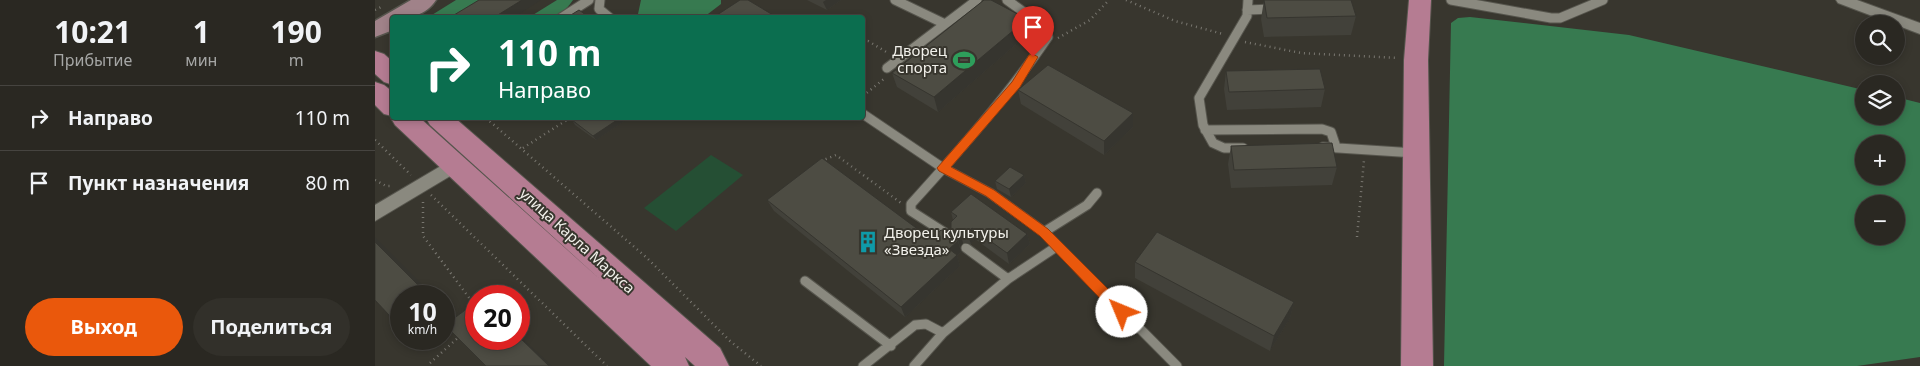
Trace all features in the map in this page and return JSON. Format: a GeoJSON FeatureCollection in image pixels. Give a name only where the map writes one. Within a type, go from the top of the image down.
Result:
{"type":"FeatureCollection","features":[{"type":"Feature","properties":{"kind":"main road"},"geometry":{"type":"LineString","coordinates":[[1417,366],[1417,60],[1420,0]]}},
{"type":"Feature","properties":{"kind":"main road"},"geometry":{"type":"LineString","coordinates":[[375,60],[390,73]]}},
{"type":"Feature","properties":{"kind":"main road"},"geometry":{"type":"LineString","coordinates":[[375,91],[390,104]]}},
{"type":"Feature","properties":{"kind":"main road","name":"улица Карла Маркса"},"geometry":{"type":"LineString","coordinates":[[406,120],[673,366]]}},
{"type":"Feature","properties":{"kind":"main road","name":"улица Карла Маркса"},"geometry":{"type":"LineString","coordinates":[[441,120],[709,358],[713,366]]}},
{"type":"Feature","properties":{"kind":"street"},"geometry":{"type":"LineString","coordinates":[[402,15],[426,0]]}},
{"type":"Feature","properties":{"kind":"street"},"geometry":{"type":"LineString","coordinates":[[1843,0],[1920,29]]}},
{"type":"Feature","properties":{"kind":"street"},"geometry":{"type":"LineString","coordinates":[[375,30],[390,22]]}},
{"type":"Feature","properties":{"kind":"street"},"geometry":{"type":"LineString","coordinates":[[375,214],[423,187],[456,164]]}},
{"type":"Feature","properties":{"kind":"lane"},"geometry":{"type":"LineString","coordinates":[[566,15],[589,0]]}},
{"type":"Feature","properties":{"kind":"lane"},"geometry":{"type":"LineString","coordinates":[[600,0],[599,9],[606,15]]}},
{"type":"Feature","properties":{"kind":"lane"},"geometry":{"type":"LineString","coordinates":[[895,0],[945,24]]}},
{"type":"Feature","properties":{"kind":"lane"},"geometry":{"type":"LineString","coordinates":[[888,72],[977,0]]}},
{"type":"Feature","properties":{"kind":"lane"},"geometry":{"type":"LineString","coordinates":[[950,237],[911,211],[911,204],[916,196],[969,141],[1016,84],[1048,37],[1046,28],[1007,0]]}},
{"type":"Feature","properties":{"kind":"lane"},"geometry":{"type":"LineString","coordinates":[[1248,0],[1247,16],[1199,98],[1199,107],[1205,130],[1216,145],[1223,148],[1251,148]]}},
{"type":"Feature","properties":{"kind":"lane"},"geometry":{"type":"LineString","coordinates":[[1451,0],[1551,18],[1560,18],[1603,0]]}},
{"type":"Feature","properties":{"kind":"lane"},"geometry":{"type":"LineString","coordinates":[[1247,10],[1284,9]]}},
{"type":"Feature","properties":{"kind":"lane"},"geometry":{"type":"LineString","coordinates":[[865,115],[943,168],[990,193],[1044,232],[1056,247],[1177,366]]}},
{"type":"Feature","properties":{"kind":"lane"},"geometry":{"type":"LineString","coordinates":[[1205,130],[1322,129],[1331,132],[1336,147]]}},
{"type":"Feature","properties":{"kind":"lane"},"geometry":{"type":"LineString","coordinates":[[1317,147],[1365,148],[1417,153]]}},
{"type":"Feature","properties":{"kind":"lane"},"geometry":{"type":"LineString","coordinates":[[1044,232],[1087,205],[1097,193]]}},
{"type":"Feature","properties":{"kind":"lane"},"geometry":{"type":"LineString","coordinates":[[914,366],[943,334],[1008,279],[1056,247]]}},
{"type":"Feature","properties":{"kind":"lane"},"geometry":{"type":"LineString","coordinates":[[966,248],[1008,279]]}},
{"type":"Feature","properties":{"kind":"lane"},"geometry":{"type":"LineString","coordinates":[[805,282],[891,346]]}},
{"type":"Feature","properties":{"kind":"lane"},"geometry":{"type":"LineString","coordinates":[[863,366],[891,346],[915,325],[926,324],[943,334]]}},
{"type":"Feature","properties":{"kind":"path"},"geometry":{"type":"LineString","coordinates":[[1042,47],[1090,20],[1109,0]]}},
{"type":"Feature","properties":{"kind":"path"},"geometry":{"type":"LineString","coordinates":[[1126,0],[1175,21],[1277,52],[1364,54],[1417,60]]}},
{"type":"Feature","properties":{"kind":"path"},"geometry":{"type":"LineString","coordinates":[[865,94],[888,72]]}},
{"type":"Feature","properties":{"kind":"path"},"geometry":{"type":"LineString","coordinates":[[488,120],[523,148],[647,258],[730,341],[761,366]]}},
{"type":"Feature","properties":{"kind":"path"},"geometry":{"type":"LineString","coordinates":[[523,148],[567,120]]}},
{"type":"Feature","properties":{"kind":"path"},"geometry":{"type":"LineString","coordinates":[[375,140],[607,366]]}},
{"type":"Feature","properties":{"kind":"path"},"geometry":{"type":"LineString","coordinates":[[1357,237],[1365,148]]}},
{"type":"Feature","properties":{"kind":"path"},"geometry":{"type":"LineString","coordinates":[[817,164],[829,156],[836,155],[911,211]]}},
{"type":"Feature","properties":{"kind":"path"},"geometry":{"type":"LineString","coordinates":[[423,187],[423,236],[465,292]]}},
{"type":"Feature","properties":{"kind":"path"},"geometry":{"type":"LineString","coordinates":[[430,363],[463,334]]}},
{"type":"Feature","properties":{"kind":"green space"},"geometry":{"type":"Polygon","coordinates":[[[456,0],[488,0],[462,15],[432,15],[456,0]]]}},
{"type":"Feature","properties":{"kind":"green space"},"geometry":{"type":"Polygon","coordinates":[[[557,0],[573,0],[558,15],[533,15],[557,0]]]}},
{"type":"Feature","properties":{"kind":"green space"},"geometry":{"type":"Polygon","coordinates":[[[641,0],[721,0],[721,4],[707,15],[638,14],[641,0]]]}},
{"type":"Feature","properties":{"kind":"green space"},"geometry":{"type":"Polygon","coordinates":[[[1470,17],[1629,35],[1855,88],[1855,125],[1905,125],[1905,99],[1920,103],[1920,357],[1857,366],[1444,366],[1451,23],[1458,18],[1470,17]]]}},
{"type":"Feature","properties":{"kind":"green space"},"geometry":{"type":"Polygon","coordinates":[[[711,155],[743,175],[676,231],[644,208],[711,155]]]}},
{"type":"Feature","properties":{"kind":"building"},"geometry":{"type":"Polygon","coordinates":[[[479,0],[522,0],[498,15],[454,15],[479,0]]]}},
{"type":"Feature","properties":{"kind":"building"},"geometry":{"type":"Polygon","coordinates":[[[740,0],[748,0],[773,15],[717,15],[740,0]]]}},
{"type":"Feature","properties":{"kind":"building","name":"Дворец спорта"},"geometry":{"type":"Polygon","coordinates":[[[984,0],[991,0],[1027,19],[934,97],[892,73],[984,0]]]}},
{"type":"Feature","properties":{"kind":"building"},"geometry":{"type":"Polygon","coordinates":[[[1264,0],[1351,0],[1356,16],[1267,18],[1264,0]]]}},
{"type":"Feature","properties":{"kind":"building"},"geometry":{"type":"Polygon","coordinates":[[[579,10],[586,15],[571,15],[579,10]]]}},
{"type":"Feature","properties":{"kind":"building"},"geometry":{"type":"Polygon","coordinates":[[[1048,65],[1133,113],[1104,141],[1018,90],[1048,65]]]}},
{"type":"Feature","properties":{"kind":"building"},"geometry":{"type":"Polygon","coordinates":[[[1320,69],[1325,89],[1229,92],[1226,71],[1320,69]]]}},
{"type":"Feature","properties":{"kind":"building"},"geometry":{"type":"Polygon","coordinates":[[[572,120],[617,120],[593,136],[572,120]]]}},
{"type":"Feature","properties":{"kind":"building"},"geometry":{"type":"Polygon","coordinates":[[[1332,143],[1337,167],[1234,170],[1231,146],[1332,143]]]}},
{"type":"Feature","properties":{"kind":"building","name":"Дворец культуры «Звезда»"},"geometry":{"type":"Polygon","coordinates":[[[822,158],[931,239],[941,230],[947,232],[951,230],[951,222],[957,216],[951,212],[971,194],[1027,234],[1007,253],[972,228],[967,233],[960,232],[957,236],[958,241],[949,249],[957,255],[901,307],[767,200],[822,158]]]}},
{"type":"Feature","properties":{"kind":"building"},"geometry":{"type":"Polygon","coordinates":[[[1010,167],[1024,175],[1009,189],[995,181],[1010,167]]]}},
{"type":"Feature","properties":{"kind":"building"},"geometry":{"type":"Polygon","coordinates":[[[1157,232],[1294,302],[1274,336],[1135,262],[1157,232]]]}},
{"type":"Feature","properties":{"kind":"building"},"geometry":{"type":"Polygon","coordinates":[[[375,242],[418,285],[390,285],[390,316],[375,300],[375,242]]]}},
{"type":"Feature","properties":{"kind":"building"},"geometry":{"type":"Polygon","coordinates":[[[465,310],[465,345],[455,335],[455,318],[465,310]]]}},
{"type":"Feature","properties":{"kind":"building"},"geometry":{"type":"Polygon","coordinates":[[[530,348],[549,366],[486,366],[470,350],[530,350],[530,348]]]}},
{"type":"Feature","properties":{"kind":"place","name":"Дворец спорта"},"geometry":{"type":"Point","coordinates":[964,60]}},
{"type":"Feature","properties":{"kind":"place","name":"Дворец культуры «Звезда»"},"geometry":{"type":"Point","coordinates":[868,242]}},
{"type":"Feature","properties":{"kind":"route"},"geometry":{"type":"LineString","coordinates":[[1033,57],[1016,84],[969,141],[943,168],[990,193],[1044,232],[1056,247],[1122,312]]}}]}
